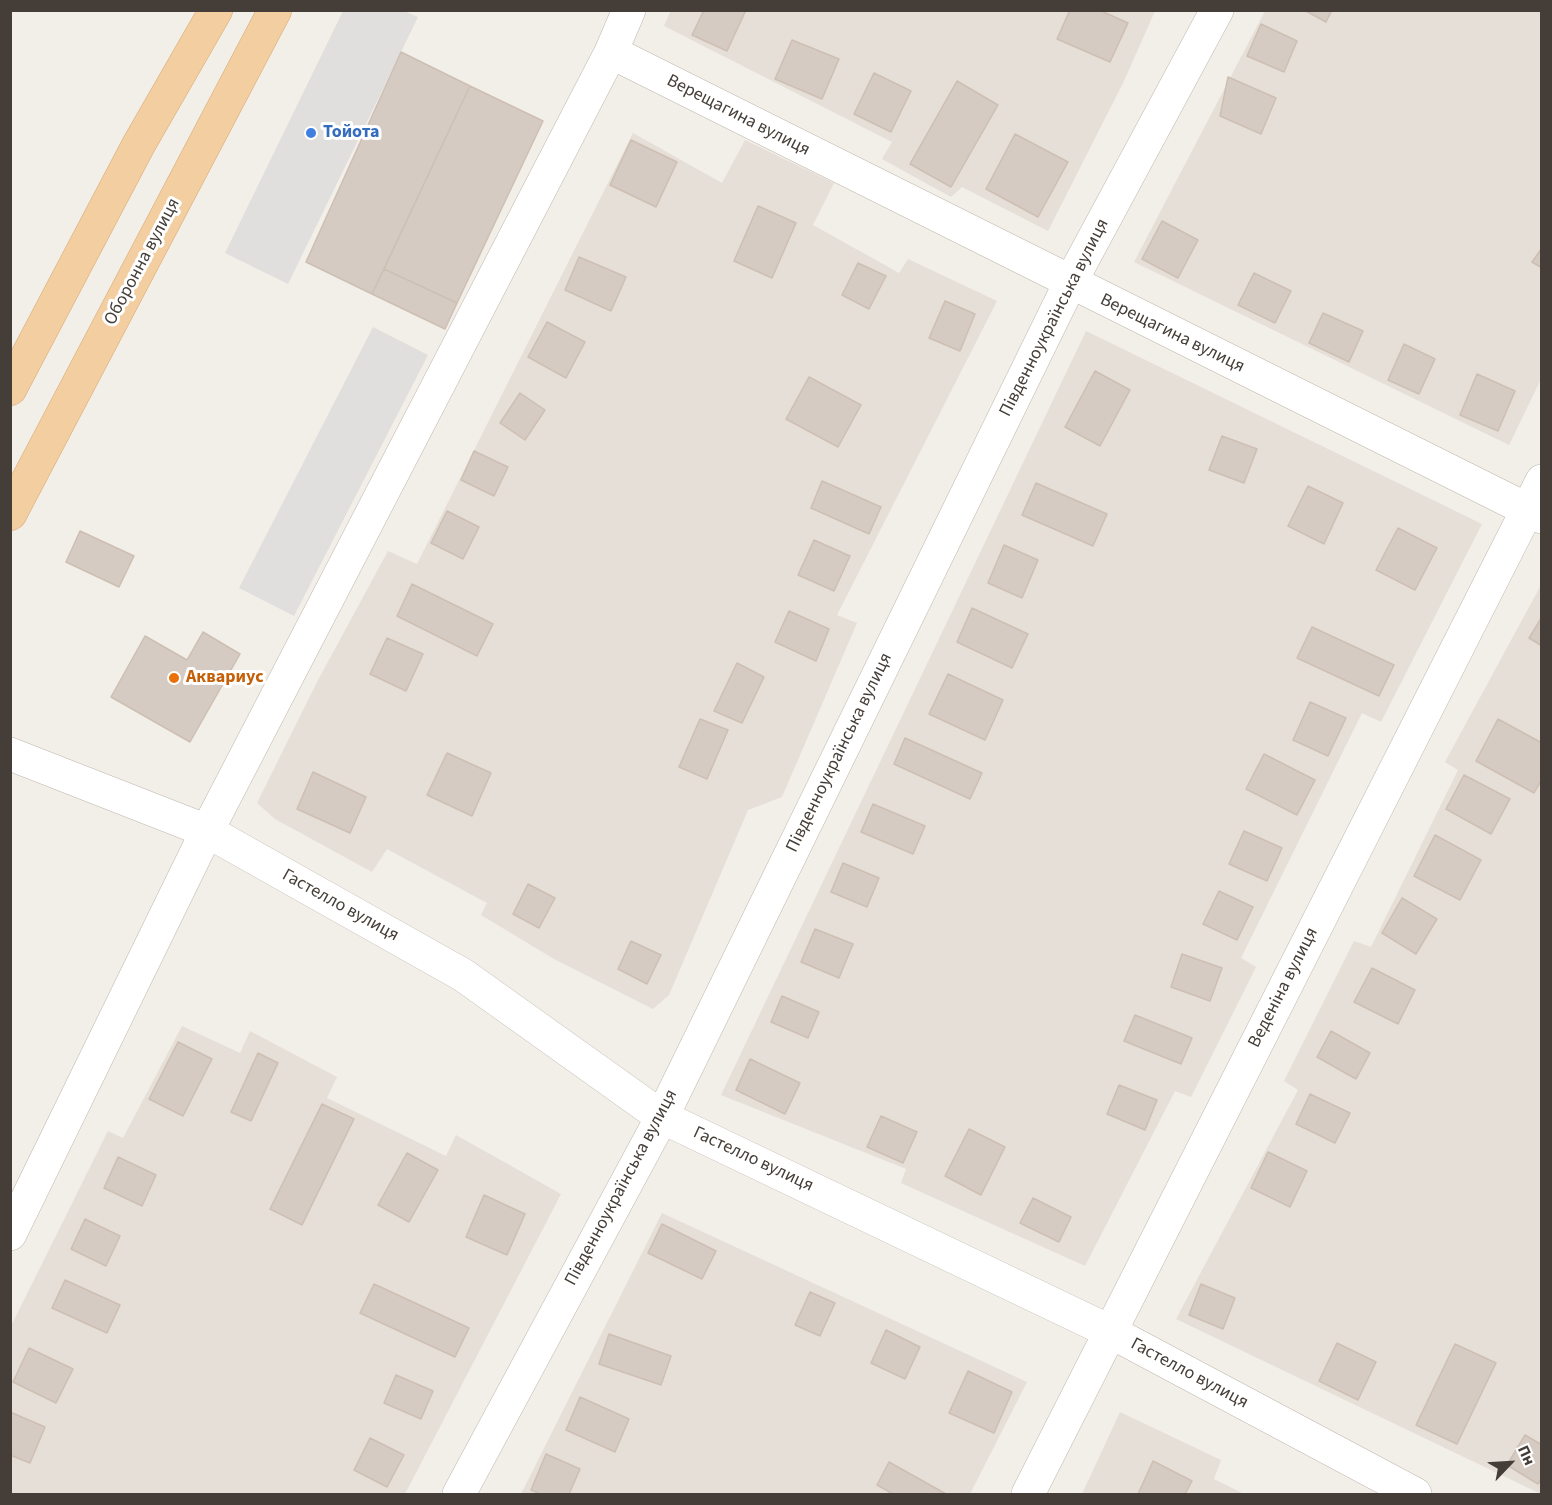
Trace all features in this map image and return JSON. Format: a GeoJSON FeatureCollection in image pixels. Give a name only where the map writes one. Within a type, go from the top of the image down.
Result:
{"type":"FeatureCollection","features":[{"type":"Feature","properties":{"kind":"main road"},"geometry":{"type":"LineString","coordinates":[[10,389],[139,144],[216,10]]}},
{"type":"Feature","properties":{"kind":"main road","name":"Оборонна вулиця"},"geometry":{"type":"LineString","coordinates":[[10,514],[275,10]]}},
{"type":"Feature","properties":{"kind":"street"},"geometry":{"type":"LineString","coordinates":[[10,1234],[207,831],[611,52],[629,10]]}},
{"type":"Feature","properties":{"kind":"street","name":"Південноукраїнська вулиця"},"geometry":{"type":"LineString","coordinates":[[459,1494],[662,1117],[1070,283],[1217,10]]}},
{"type":"Feature","properties":{"kind":"street","name":"Верещагина вулиця"},"geometry":{"type":"LineString","coordinates":[[611,52],[1534,514]]}},
{"type":"Feature","properties":{"kind":"street","name":"Веденіна вулиця"},"geometry":{"type":"LineString","coordinates":[[1028,1494],[1109,1331],[1534,514],[1542,482]]}},
{"type":"Feature","properties":{"kind":"street","name":"Гастелло вулиця"},"geometry":{"type":"LineString","coordinates":[[10,754],[207,831],[463,975],[662,1117],[1109,1331],[1414,1494]]}},
{"type":"Feature","properties":{"kind":"shaded area"},"geometry":{"type":"Polygon","coordinates":[[[671,10],[1155,11],[1124,81],[1048,231],[962,187],[951,197],[882,159],[892,142],[664,26],[671,10]]]}},
{"type":"Feature","properties":{"kind":"shaded area"},"geometry":{"type":"Polygon","coordinates":[[[343,11],[404,11],[418,17],[288,284],[225,253],[343,11]]]}},
{"type":"Feature","properties":{"kind":"shaded area"},"geometry":{"type":"Polygon","coordinates":[[[1265,11],[1541,11],[1541,379],[1509,445],[1134,262],[1265,11]]]}},
{"type":"Feature","properties":{"kind":"shaded area"},"geometry":{"type":"Polygon","coordinates":[[[633,133],[722,183],[745,140],[834,183],[813,225],[899,273],[908,259],[997,301],[837,615],[857,623],[782,797],[748,810],[669,995],[653,1009],[554,959],[481,915],[487,903],[387,849],[372,872],[275,819],[257,803],[317,682],[388,551],[417,564],[633,133]]]}},
{"type":"Feature","properties":{"kind":"shaded area"},"geometry":{"type":"Polygon","coordinates":[[[373,327],[428,355],[294,616],[239,588],[373,327]]]}},
{"type":"Feature","properties":{"kind":"shaded area"},"geometry":{"type":"Polygon","coordinates":[[[1086,331],[1482,524],[1381,722],[1362,713],[1241,958],[1256,967],[1191,1097],[1175,1091],[1085,1266],[901,1183],[906,1169],[721,1095],[1086,331]]]}},
{"type":"Feature","properties":{"kind":"shaded area"},"geometry":{"type":"Polygon","coordinates":[[[1541,585],[1541,1494],[1176,1319],[1298,1090],[1284,1081],[1354,941],[1371,947],[1458,770],[1445,762],[1541,585]]]}},
{"type":"Feature","properties":{"kind":"shaded area"},"geometry":{"type":"Polygon","coordinates":[[[182,1026],[240,1053],[250,1031],[337,1077],[327,1098],[446,1156],[456,1135],[561,1194],[405,1494],[11,1494],[10,1328],[108,1131],[123,1138],[182,1026]]]}},
{"type":"Feature","properties":{"kind":"shaded area"},"geometry":{"type":"Polygon","coordinates":[[[662,1213],[1027,1382],[970,1494],[521,1494],[662,1213]]]}},
{"type":"Feature","properties":{"kind":"shaded area"},"geometry":{"type":"Polygon","coordinates":[[[1120,1412],[1221,1460],[1214,1479],[1244,1494],[1082,1494],[1120,1412]]]}},
{"type":"Feature","properties":{"kind":"building"},"geometry":{"type":"Polygon","coordinates":[[[704,10],[746,10],[727,51],[692,35],[704,10]]]}},
{"type":"Feature","properties":{"kind":"building"},"geometry":{"type":"Polygon","coordinates":[[[1070,10],[1099,10],[1128,23],[1110,62],[1057,39],[1070,10]]]}},
{"type":"Feature","properties":{"kind":"building"},"geometry":{"type":"Polygon","coordinates":[[[1304,10],[1332,10],[1326,22],[1304,10]]]}},
{"type":"Feature","properties":{"kind":"building"},"geometry":{"type":"Polygon","coordinates":[[[1261,24],[1297,41],[1284,72],[1247,56],[1261,24]]]}},
{"type":"Feature","properties":{"kind":"building"},"geometry":{"type":"Polygon","coordinates":[[[792,40],[839,59],[822,99],[775,79],[792,40]]]}},
{"type":"Feature","properties":{"kind":"building"},"geometry":{"type":"Polygon","coordinates":[[[401,52],[470,86],[372,294],[306,262],[401,52]]]}},
{"type":"Feature","properties":{"kind":"building"},"geometry":{"type":"Polygon","coordinates":[[[874,73],[911,91],[891,132],[854,114],[874,73]]]}},
{"type":"Feature","properties":{"kind":"building"},"geometry":{"type":"Polygon","coordinates":[[[1228,77],[1276,98],[1261,134],[1220,116],[1228,77]]]}},
{"type":"Feature","properties":{"kind":"building"},"geometry":{"type":"Polygon","coordinates":[[[957,81],[998,105],[951,187],[910,164],[957,81]]]}},
{"type":"Feature","properties":{"kind":"building"},"geometry":{"type":"Polygon","coordinates":[[[470,86],[543,121],[457,303],[384,269],[470,86]]]}},
{"type":"Feature","properties":{"kind":"building"},"geometry":{"type":"Polygon","coordinates":[[[1015,134],[1068,162],[1038,217],[986,189],[1015,134]]]}},
{"type":"Feature","properties":{"kind":"building"},"geometry":{"type":"Polygon","coordinates":[[[631,140],[677,162],[656,207],[610,185],[631,140]]]}},
{"type":"Feature","properties":{"kind":"building"},"geometry":{"type":"Polygon","coordinates":[[[758,206],[796,223],[772,278],[734,261],[758,206]]]}},
{"type":"Feature","properties":{"kind":"building"},"geometry":{"type":"Polygon","coordinates":[[[1162,221],[1198,240],[1178,278],[1142,259],[1162,221]]]}},
{"type":"Feature","properties":{"kind":"building"},"geometry":{"type":"Polygon","coordinates":[[[1542,248],[1542,268],[1532,262],[1542,248]]]}},
{"type":"Feature","properties":{"kind":"building"},"geometry":{"type":"Polygon","coordinates":[[[579,257],[626,277],[611,311],[565,290],[579,257]]]}},
{"type":"Feature","properties":{"kind":"building"},"geometry":{"type":"Polygon","coordinates":[[[858,263],[886,276],[869,309],[842,295],[858,263]]]}},
{"type":"Feature","properties":{"kind":"building"},"geometry":{"type":"Polygon","coordinates":[[[384,269],[457,303],[445,329],[372,294],[384,269]]]}},
{"type":"Feature","properties":{"kind":"building"},"geometry":{"type":"Polygon","coordinates":[[[1254,273],[1291,291],[1275,323],[1238,305],[1254,273]]]}},
{"type":"Feature","properties":{"kind":"building"},"geometry":{"type":"Polygon","coordinates":[[[945,301],[975,314],[960,351],[929,338],[945,301]]]}},
{"type":"Feature","properties":{"kind":"building"},"geometry":{"type":"Polygon","coordinates":[[[1323,313],[1363,331],[1349,362],[1309,343],[1323,313]]]}},
{"type":"Feature","properties":{"kind":"building"},"geometry":{"type":"Polygon","coordinates":[[[547,322],[585,342],[566,378],[528,357],[547,322]]]}},
{"type":"Feature","properties":{"kind":"building"},"geometry":{"type":"Polygon","coordinates":[[[1404,344],[1435,359],[1419,394],[1388,380],[1404,344]]]}},
{"type":"Feature","properties":{"kind":"building"},"geometry":{"type":"Polygon","coordinates":[[[1095,371],[1130,390],[1100,446],[1065,427],[1095,371]]]}},
{"type":"Feature","properties":{"kind":"building"},"geometry":{"type":"Polygon","coordinates":[[[1477,374],[1515,391],[1498,431],[1460,415],[1477,374]]]}},
{"type":"Feature","properties":{"kind":"building"},"geometry":{"type":"Polygon","coordinates":[[[809,377],[861,405],[838,447],[786,419],[809,377]]]}},
{"type":"Feature","properties":{"kind":"building"},"geometry":{"type":"Polygon","coordinates":[[[520,393],[545,410],[525,440],[500,423],[520,393]]]}},
{"type":"Feature","properties":{"kind":"building"},"geometry":{"type":"Polygon","coordinates":[[[1222,436],[1257,449],[1244,483],[1209,470],[1222,436]]]}},
{"type":"Feature","properties":{"kind":"building"},"geometry":{"type":"Polygon","coordinates":[[[474,451],[508,467],[494,496],[461,480],[474,451]]]}},
{"type":"Feature","properties":{"kind":"building"},"geometry":{"type":"Polygon","coordinates":[[[822,481],[881,507],[869,534],[811,508],[822,481]]]}},
{"type":"Feature","properties":{"kind":"building"},"geometry":{"type":"Polygon","coordinates":[[[1036,483],[1107,514],[1093,546],[1022,515],[1036,483]]]}},
{"type":"Feature","properties":{"kind":"building"},"geometry":{"type":"Polygon","coordinates":[[[1308,486],[1343,503],[1324,544],[1288,526],[1308,486]]]}},
{"type":"Feature","properties":{"kind":"building"},"geometry":{"type":"Polygon","coordinates":[[[447,511],[479,527],[463,559],[431,543],[447,511]]]}},
{"type":"Feature","properties":{"kind":"building"},"geometry":{"type":"Polygon","coordinates":[[[1398,528],[1437,548],[1415,590],[1376,570],[1398,528]]]}},
{"type":"Feature","properties":{"kind":"building"},"geometry":{"type":"Polygon","coordinates":[[[80,531],[134,556],[119,587],[66,562],[80,531]]]}},
{"type":"Feature","properties":{"kind":"building"},"geometry":{"type":"Polygon","coordinates":[[[814,540],[850,556],[834,591],[798,575],[814,540]]]}},
{"type":"Feature","properties":{"kind":"building"},"geometry":{"type":"Polygon","coordinates":[[[1004,545],[1038,560],[1022,598],[988,583],[1004,545]]]}},
{"type":"Feature","properties":{"kind":"building"},"geometry":{"type":"Polygon","coordinates":[[[412,584],[493,624],[477,656],[397,616],[412,584]]]}},
{"type":"Feature","properties":{"kind":"building"},"geometry":{"type":"Polygon","coordinates":[[[972,608],[1028,634],[1012,668],[957,642],[972,608]]]}},
{"type":"Feature","properties":{"kind":"building"},"geometry":{"type":"Polygon","coordinates":[[[789,611],[829,629],[816,661],[775,642],[789,611]]]}},
{"type":"Feature","properties":{"kind":"building"},"geometry":{"type":"Polygon","coordinates":[[[1542,617],[1542,646],[1529,638],[1542,617]]]}},
{"type":"Feature","properties":{"kind":"building"},"geometry":{"type":"Polygon","coordinates":[[[1312,627],[1394,665],[1379,696],[1297,658],[1312,627]]]}},
{"type":"Feature","properties":{"kind":"building","name":"Аквариус"},"geometry":{"type":"Polygon","coordinates":[[[203,632],[240,654],[190,742],[111,697],[145,636],[187,660],[203,632]]]}},
{"type":"Feature","properties":{"kind":"building"},"geometry":{"type":"Polygon","coordinates":[[[387,638],[423,654],[406,691],[370,674],[387,638]]]}},
{"type":"Feature","properties":{"kind":"building"},"geometry":{"type":"Polygon","coordinates":[[[737,663],[764,677],[742,723],[714,711],[737,663]]]}},
{"type":"Feature","properties":{"kind":"building"},"geometry":{"type":"Polygon","coordinates":[[[948,674],[1003,700],[985,740],[929,714],[948,674]]]}},
{"type":"Feature","properties":{"kind":"building"},"geometry":{"type":"Polygon","coordinates":[[[1310,702],[1346,718],[1328,756],[1293,740],[1310,702]]]}},
{"type":"Feature","properties":{"kind":"building"},"geometry":{"type":"Polygon","coordinates":[[[700,719],[728,730],[707,779],[679,767],[700,719]]]}},
{"type":"Feature","properties":{"kind":"building"},"geometry":{"type":"Polygon","coordinates":[[[1498,719],[1542,743],[1542,779],[1534,793],[1476,761],[1498,719]]]}},
{"type":"Feature","properties":{"kind":"building"},"geometry":{"type":"Polygon","coordinates":[[[905,738],[982,773],[970,799],[894,764],[905,738]]]}},
{"type":"Feature","properties":{"kind":"building"},"geometry":{"type":"Polygon","coordinates":[[[447,753],[491,773],[472,816],[427,795],[447,753]]]}},
{"type":"Feature","properties":{"kind":"building"},"geometry":{"type":"Polygon","coordinates":[[[1264,754],[1315,780],[1297,815],[1246,789],[1264,754]]]}},
{"type":"Feature","properties":{"kind":"building"},"geometry":{"type":"Polygon","coordinates":[[[313,772],[366,797],[350,833],[297,809],[313,772]]]}},
{"type":"Feature","properties":{"kind":"building"},"geometry":{"type":"Polygon","coordinates":[[[1464,775],[1510,799],[1491,834],[1446,809],[1464,775]]]}},
{"type":"Feature","properties":{"kind":"building"},"geometry":{"type":"Polygon","coordinates":[[[873,804],[925,826],[913,854],[861,832],[873,804]]]}},
{"type":"Feature","properties":{"kind":"building"},"geometry":{"type":"Polygon","coordinates":[[[1244,831],[1282,848],[1267,881],[1229,864],[1244,831]]]}},
{"type":"Feature","properties":{"kind":"building"},"geometry":{"type":"Polygon","coordinates":[[[1435,835],[1481,860],[1460,900],[1414,876],[1435,835]]]}},
{"type":"Feature","properties":{"kind":"building"},"geometry":{"type":"Polygon","coordinates":[[[843,863],[879,878],[867,907],[831,892],[843,863]]]}},
{"type":"Feature","properties":{"kind":"building"},"geometry":{"type":"Polygon","coordinates":[[[528,884],[555,898],[539,928],[513,914],[528,884]]]}},
{"type":"Feature","properties":{"kind":"building"},"geometry":{"type":"Polygon","coordinates":[[[1219,891],[1253,907],[1237,940],[1203,924],[1219,891]]]}},
{"type":"Feature","properties":{"kind":"building"},"geometry":{"type":"Polygon","coordinates":[[[1402,898],[1437,919],[1416,954],[1382,933],[1402,898]]]}},
{"type":"Feature","properties":{"kind":"building"},"geometry":{"type":"Polygon","coordinates":[[[815,929],[853,944],[839,978],[801,962],[815,929]]]}},
{"type":"Feature","properties":{"kind":"building"},"geometry":{"type":"Polygon","coordinates":[[[631,941],[661,955],[647,984],[618,969],[631,941]]]}},
{"type":"Feature","properties":{"kind":"building"},"geometry":{"type":"Polygon","coordinates":[[[1182,954],[1222,968],[1210,1001],[1171,987],[1182,954]]]}},
{"type":"Feature","properties":{"kind":"building"},"geometry":{"type":"Polygon","coordinates":[[[1372,968],[1415,990],[1398,1024],[1354,1002],[1372,968]]]}},
{"type":"Feature","properties":{"kind":"building"},"geometry":{"type":"Polygon","coordinates":[[[782,996],[819,1012],[808,1038],[771,1022],[782,996]]]}},
{"type":"Feature","properties":{"kind":"building"},"geometry":{"type":"Polygon","coordinates":[[[1135,1015],[1192,1038],[1181,1064],[1124,1041],[1135,1015]]]}},
{"type":"Feature","properties":{"kind":"building"},"geometry":{"type":"Polygon","coordinates":[[[1331,1031],[1370,1053],[1356,1079],[1317,1057],[1331,1031]]]}},
{"type":"Feature","properties":{"kind":"building"},"geometry":{"type":"Polygon","coordinates":[[[178,1042],[212,1059],[183,1116],[149,1099],[178,1042]]]}},
{"type":"Feature","properties":{"kind":"building"},"geometry":{"type":"Polygon","coordinates":[[[258,1053],[278,1063],[251,1121],[231,1112],[258,1053]]]}},
{"type":"Feature","properties":{"kind":"building"},"geometry":{"type":"Polygon","coordinates":[[[750,1059],[800,1083],[785,1114],[736,1090],[750,1059]]]}},
{"type":"Feature","properties":{"kind":"building"},"geometry":{"type":"Polygon","coordinates":[[[1119,1085],[1157,1100],[1145,1130],[1107,1114],[1119,1085]]]}},
{"type":"Feature","properties":{"kind":"building"},"geometry":{"type":"Polygon","coordinates":[[[1310,1094],[1350,1113],[1335,1143],[1296,1124],[1310,1094]]]}},
{"type":"Feature","properties":{"kind":"building"},"geometry":{"type":"Polygon","coordinates":[[[322,1104],[354,1119],[302,1225],[270,1209],[322,1104]]]}},
{"type":"Feature","properties":{"kind":"building"},"geometry":{"type":"Polygon","coordinates":[[[881,1116],[917,1132],[903,1163],[867,1147],[881,1116]]]}},
{"type":"Feature","properties":{"kind":"building"},"geometry":{"type":"Polygon","coordinates":[[[969,1129],[1005,1147],[981,1195],[945,1176],[969,1129]]]}},
{"type":"Feature","properties":{"kind":"building"},"geometry":{"type":"Polygon","coordinates":[[[1268,1152],[1307,1171],[1290,1207],[1251,1188],[1268,1152]]]}},
{"type":"Feature","properties":{"kind":"building"},"geometry":{"type":"Polygon","coordinates":[[[407,1153],[438,1170],[409,1222],[378,1205],[407,1153]]]}},
{"type":"Feature","properties":{"kind":"building"},"geometry":{"type":"Polygon","coordinates":[[[118,1157],[156,1175],[142,1206],[104,1188],[118,1157]]]}},
{"type":"Feature","properties":{"kind":"building"},"geometry":{"type":"Polygon","coordinates":[[[484,1195],[525,1214],[507,1255],[466,1237],[484,1195]]]}},
{"type":"Feature","properties":{"kind":"building"},"geometry":{"type":"Polygon","coordinates":[[[1033,1198],[1071,1217],[1059,1242],[1020,1223],[1033,1198]]]}},
{"type":"Feature","properties":{"kind":"building"},"geometry":{"type":"Polygon","coordinates":[[[85,1219],[120,1236],[106,1266],[71,1249],[85,1219]]]}},
{"type":"Feature","properties":{"kind":"building"},"geometry":{"type":"Polygon","coordinates":[[[662,1224],[716,1251],[702,1279],[648,1253],[662,1224]]]}},
{"type":"Feature","properties":{"kind":"building"},"geometry":{"type":"Polygon","coordinates":[[[65,1280],[120,1305],[107,1333],[52,1308],[65,1280]]]}},
{"type":"Feature","properties":{"kind":"building"},"geometry":{"type":"Polygon","coordinates":[[[374,1284],[469,1328],[455,1357],[360,1313],[374,1284]]]}},
{"type":"Feature","properties":{"kind":"building"},"geometry":{"type":"Polygon","coordinates":[[[1201,1284],[1235,1298],[1223,1329],[1189,1315],[1201,1284]]]}},
{"type":"Feature","properties":{"kind":"building"},"geometry":{"type":"Polygon","coordinates":[[[810,1292],[835,1303],[820,1336],[795,1325],[810,1292]]]}},
{"type":"Feature","properties":{"kind":"building"},"geometry":{"type":"Polygon","coordinates":[[[886,1330],[920,1347],[905,1379],[871,1363],[886,1330]]]}},
{"type":"Feature","properties":{"kind":"building"},"geometry":{"type":"Polygon","coordinates":[[[609,1334],[671,1356],[661,1385],[599,1364],[609,1334]]]}},
{"type":"Feature","properties":{"kind":"building"},"geometry":{"type":"Polygon","coordinates":[[[1337,1343],[1376,1362],[1358,1400],[1319,1381],[1337,1343]]]}},
{"type":"Feature","properties":{"kind":"building"},"geometry":{"type":"Polygon","coordinates":[[[1455,1344],[1496,1363],[1457,1444],[1416,1425],[1455,1344]]]}},
{"type":"Feature","properties":{"kind":"building"},"geometry":{"type":"Polygon","coordinates":[[[29,1348],[73,1369],[56,1403],[13,1382],[29,1348]]]}},
{"type":"Feature","properties":{"kind":"building"},"geometry":{"type":"Polygon","coordinates":[[[968,1371],[1012,1392],[994,1433],[949,1413],[968,1371]]]}},
{"type":"Feature","properties":{"kind":"building"},"geometry":{"type":"Polygon","coordinates":[[[396,1375],[433,1391],[421,1419],[384,1403],[396,1375]]]}},
{"type":"Feature","properties":{"kind":"building"},"geometry":{"type":"Polygon","coordinates":[[[580,1397],[629,1419],[615,1452],[566,1430],[580,1397]]]}},
{"type":"Feature","properties":{"kind":"building"},"geometry":{"type":"Polygon","coordinates":[[[10,1412],[45,1427],[30,1463],[10,1455],[10,1412]]]}},
{"type":"Feature","properties":{"kind":"building"},"geometry":{"type":"Polygon","coordinates":[[[1525,1435],[1542,1445],[1542,1478],[1538,1484],[1507,1465],[1525,1435]]]}},
{"type":"Feature","properties":{"kind":"building"},"geometry":{"type":"Polygon","coordinates":[[[370,1438],[404,1455],[387,1487],[354,1470],[370,1438]]]}},
{"type":"Feature","properties":{"kind":"building"},"geometry":{"type":"Polygon","coordinates":[[[546,1454],[580,1469],[569,1494],[541,1494],[531,1490],[546,1454]]]}},
{"type":"Feature","properties":{"kind":"building"},"geometry":{"type":"Polygon","coordinates":[[[1153,1461],[1192,1481],[1185,1494],[1138,1494],[1153,1461]]]}},
{"type":"Feature","properties":{"kind":"building"},"geometry":{"type":"Polygon","coordinates":[[[889,1462],[946,1494],[893,1494],[877,1485],[889,1462]]]}},
{"type":"Feature","properties":{"kind":"place","name":"Тойота"},"geometry":{"type":"Point","coordinates":[311,133]}},
{"type":"Feature","properties":{"kind":"place","name":"Аквариус"},"geometry":{"type":"Point","coordinates":[174,678]}}]}
